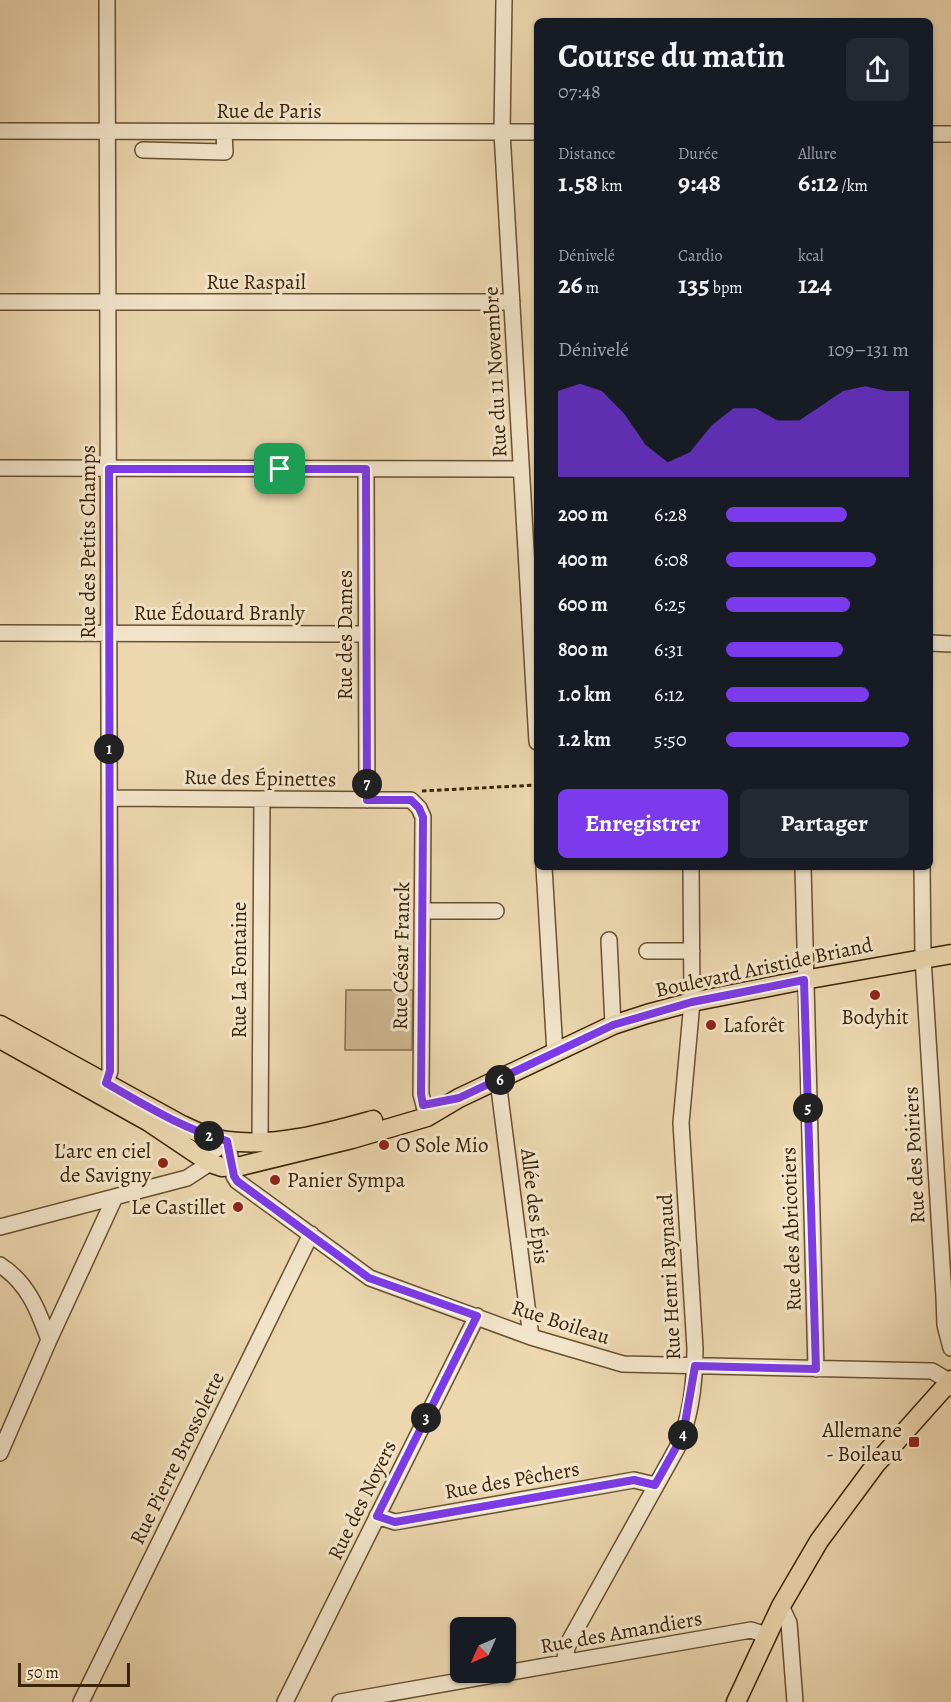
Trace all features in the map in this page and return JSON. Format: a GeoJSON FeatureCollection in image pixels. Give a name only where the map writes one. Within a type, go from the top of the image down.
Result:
{"type":"FeatureCollection","features":[{"type":"Feature","properties":{"kind":"main road","name":"Boulevard Aristide Briand"},"geometry":{"type":"LineString","coordinates":[[0,1029],[40,1061],[149,1122],[210,1163],[232,1167],[266,1161],[352,1139],[498,1081],[613,1025],[692,1002],[951,954]]}},
{"type":"Feature","properties":{"kind":"main road","name":"Boulevard Aristide Briand"},"geometry":{"type":"LineString","coordinates":[[0,1029],[180,1124],[202,1134],[227,1141],[286,1141],[425,1111]]}},
{"type":"Feature","properties":{"kind":"main road"},"geometry":{"type":"LineString","coordinates":[[40,1061],[64,1068],[98,1087],[106,1083]]}},
{"type":"Feature","properties":{"kind":"main road"},"geometry":{"type":"LineString","coordinates":[[736,1702],[781,1606],[819,1541],[846,1502],[895,1441],[950,1383]]}},
{"type":"Feature","properties":{"kind":"street","name":"Rue des Petits Champs"},"geometry":{"type":"LineString","coordinates":[[106,1083],[110,1071],[107,0]]}},
{"type":"Feature","properties":{"kind":"street","name":"Rue du 11 Novembre"},"geometry":{"type":"LineString","coordinates":[[504,0],[502,132],[534,638]]}},
{"type":"Feature","properties":{"kind":"street","name":"Rue de Paris"},"geometry":{"type":"LineString","coordinates":[[0,131],[534,132]]}},
{"type":"Feature","properties":{"kind":"street"},"geometry":{"type":"LineString","coordinates":[[143,150],[225,152],[224,132]]}},
{"type":"Feature","properties":{"kind":"street"},"geometry":{"type":"LineString","coordinates":[[933,134],[951,134]]}},
{"type":"Feature","properties":{"kind":"street","name":"Rue Raspail"},"geometry":{"type":"LineString","coordinates":[[0,302],[512,302]]}},
{"type":"Feature","properties":{"kind":"street"},"geometry":{"type":"LineString","coordinates":[[0,468],[522,469]]}},
{"type":"Feature","properties":{"kind":"street","name":"Rue des Dames"},"geometry":{"type":"LineString","coordinates":[[366,469],[367,800]]}},
{"type":"Feature","properties":{"kind":"street","name":"Rue Édouard Branly"},"geometry":{"type":"LineString","coordinates":[[0,633],[366,634]]}},
{"type":"Feature","properties":{"kind":"street"},"geometry":{"type":"LineString","coordinates":[[933,643],[951,644]]}},
{"type":"Feature","properties":{"kind":"street","name":"Rue des Épinettes"},"geometry":{"type":"LineString","coordinates":[[109,798],[411,800]]}},
{"type":"Feature","properties":{"kind":"street","name":"Rue La Fontaine"},"geometry":{"type":"LineString","coordinates":[[260,1142],[261,799]]}},
{"type":"Feature","properties":{"kind":"street","name":"Rue César Franck"},"geometry":{"type":"LineString","coordinates":[[411,800],[419,808],[423,817],[421,1094],[425,1111]]}},
{"type":"Feature","properties":{"kind":"street"},"geometry":{"type":"LineString","coordinates":[[544,870],[555,1053]]}},
{"type":"Feature","properties":{"kind":"street","name":"Rue Henri Raynaud"},"geometry":{"type":"LineString","coordinates":[[564,1664],[570,1640],[683,1435],[695,1366],[681,1123],[692,1002],[691,870]]}},
{"type":"Feature","properties":{"kind":"street","name":"Rue des Abricotiers"},"geometry":{"type":"LineString","coordinates":[[803,870],[804,980],[816,1369]]}},
{"type":"Feature","properties":{"kind":"street","name":"Rue des Poiriers"},"geometry":{"type":"LineString","coordinates":[[922,870],[923,958],[945,1325],[951,1348]]}},
{"type":"Feature","properties":{"kind":"street"},"geometry":{"type":"LineString","coordinates":[[422,911],[496,911]]}},
{"type":"Feature","properties":{"kind":"street"},"geometry":{"type":"LineString","coordinates":[[609,940],[613,1025]]}},
{"type":"Feature","properties":{"kind":"street"},"geometry":{"type":"LineString","coordinates":[[647,951],[693,951]]}},
{"type":"Feature","properties":{"kind":"street","name":"Allée des Épis"},"geometry":{"type":"LineString","coordinates":[[498,1081],[531,1337]]}},
{"type":"Feature","properties":{"kind":"street"},"geometry":{"type":"LineString","coordinates":[[0,1227],[187,1178],[210,1163],[211,1153],[227,1141]]}},
{"type":"Feature","properties":{"kind":"street","name":"Rue Boileau"},"geometry":{"type":"LineString","coordinates":[[227,1141],[237,1181],[369,1278],[531,1337],[623,1364],[932,1371],[950,1383]]}},
{"type":"Feature","properties":{"kind":"street"},"geometry":{"type":"LineString","coordinates":[[0,1453],[5,1434],[115,1197]]}},
{"type":"Feature","properties":{"kind":"street","name":"Rue Pierre Brossolette"},"geometry":{"type":"LineString","coordinates":[[81,1702],[311,1234]]}},
{"type":"Feature","properties":{"kind":"street"},"geometry":{"type":"LineString","coordinates":[[0,1265],[19,1280],[30,1295],[49,1340]]}},
{"type":"Feature","properties":{"kind":"street","name":"Rue des Noyers"},"geometry":{"type":"LineString","coordinates":[[285,1702],[477,1316]]}},
{"type":"Feature","properties":{"kind":"street","name":"Rue des Pêchers"},"geometry":{"type":"LineString","coordinates":[[377,1516],[395,1522],[634,1480],[655,1485]]}},
{"type":"Feature","properties":{"kind":"street"},"geometry":{"type":"LineString","coordinates":[[781,1606],[789,1623],[795,1702]]}},
{"type":"Feature","properties":{"kind":"street","name":"Rue des Amandiers"},"geometry":{"type":"LineString","coordinates":[[340,1702],[751,1630],[767,1635]]}},
{"type":"Feature","properties":{"kind":"path"},"geometry":{"type":"LineString","coordinates":[[411,800],[421,791],[534,785]]}},
{"type":"Feature","properties":{"kind":"shaded area"},"geometry":{"type":"Polygon","coordinates":[[[346,990],[413,990],[412,1050],[345,1050],[346,990]]]}},
{"type":"Feature","properties":{"kind":"place","name":"Bodyhit"},"geometry":{"type":"Point","coordinates":[875,995]}},
{"type":"Feature","properties":{"kind":"place","name":"Laforêt"},"geometry":{"type":"Point","coordinates":[711,1025]}},
{"type":"Feature","properties":{"kind":"place","name":"O Sole Mio"},"geometry":{"type":"Point","coordinates":[384,1145]}},
{"type":"Feature","properties":{"kind":"place","name":"L'arc en ciel de Savigny"},"geometry":{"type":"Point","coordinates":[163,1163]}},
{"type":"Feature","properties":{"kind":"place","name":"Panier Sympa"},"geometry":{"type":"Point","coordinates":[275,1180]}},
{"type":"Feature","properties":{"kind":"place","name":"Le Castillet"},"geometry":{"type":"Point","coordinates":[238,1207]}},
{"type":"Feature","properties":{"kind":"place","name":"Allemane - Boileau"},"geometry":{"type":"Point","coordinates":[914,1442]}},
{"type":"Feature","properties":{"kind":"route"},"geometry":{"type":"LineString","coordinates":[[109,469],[280,469],[366,469],[367,800],[411,800],[419,808],[423,817],[421,1094],[423,1105],[459,1098],[613,1025],[692,1002],[804,980],[816,1369],[695,1366],[683,1435],[655,1485],[634,1480],[395,1522],[377,1516],[477,1316],[369,1278],[237,1181],[227,1141],[202,1134],[180,1124],[106,1083],[110,1071],[109,469]]}}]}
